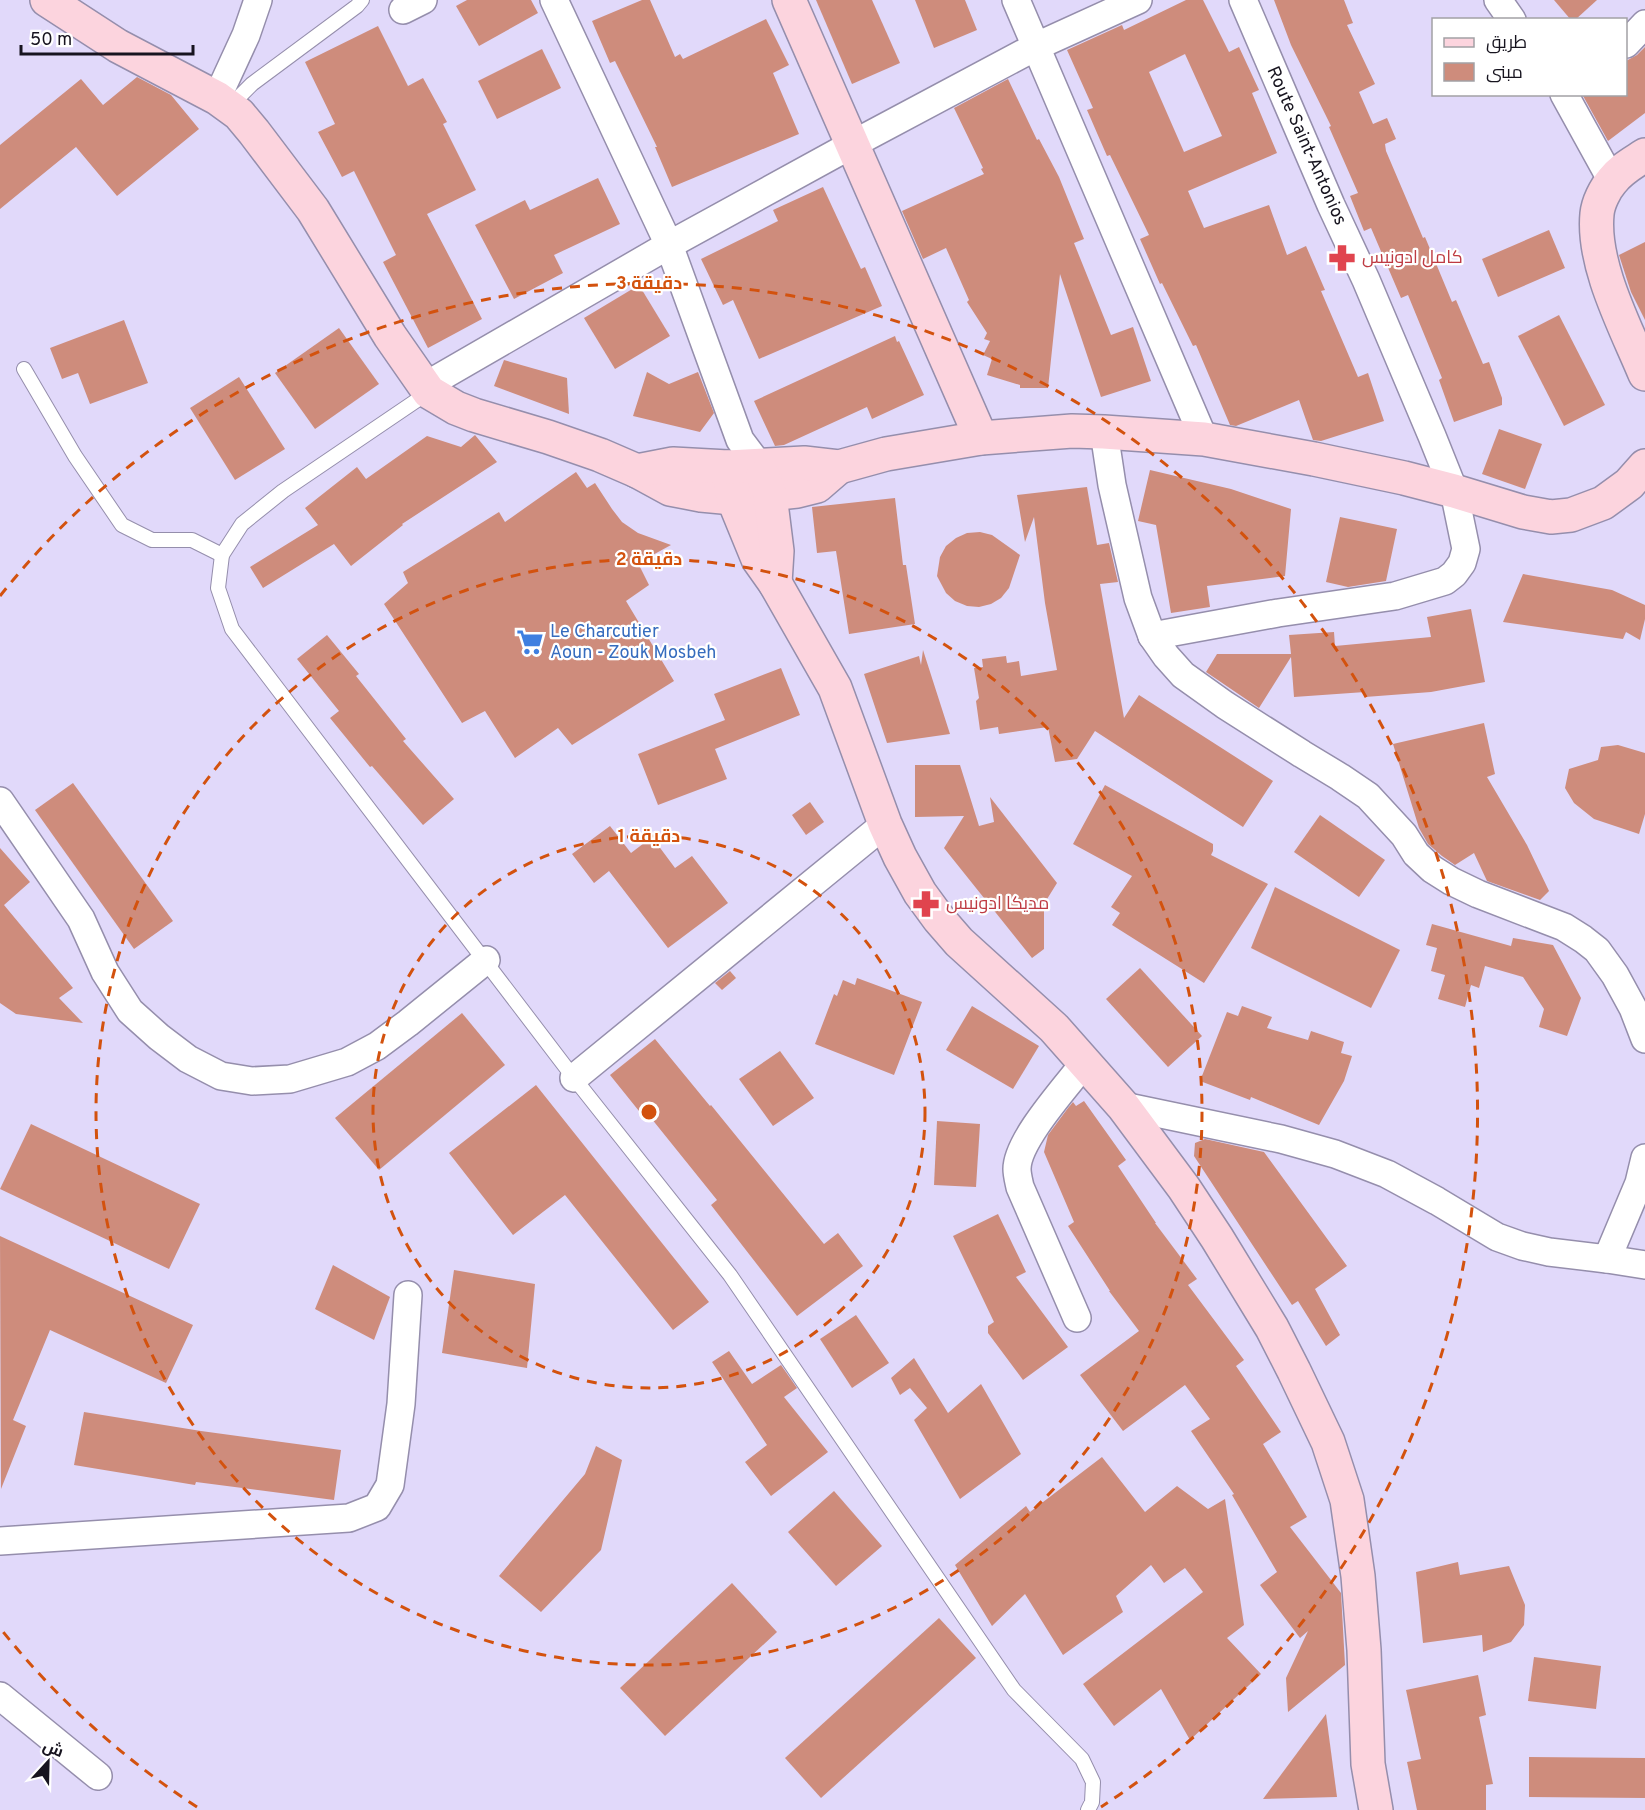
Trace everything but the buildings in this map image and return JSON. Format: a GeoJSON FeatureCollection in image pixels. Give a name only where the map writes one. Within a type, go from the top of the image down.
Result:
{"type":"FeatureCollection","features":[{"type":"Feature","properties":{"kind":"main road"},"geometry":{"type":"LineString","coordinates":[[47,0],[118,46],[224,103],[254,132],[313,210],[390,336],[427,389],[438,398],[465,412],[548,436],[600,455],[670,489],[701,495],[740,467],[804,463],[839,467],[886,454],[981,438],[1072,431],[1104,432],[1204,439],[1359,468],[1454,491],[1523,512],[1551,517],[1571,515],[1603,503],[1629,484],[1645,466]]}},
{"type":"Feature","properties":{"kind":"main road"},"geometry":{"type":"LineString","coordinates":[[789,0],[981,438]]}},
{"type":"Feature","properties":{"kind":"main road"},"geometry":{"type":"LineString","coordinates":[[1645,155],[1622,170],[1612,181],[1603,195],[1597,213],[1597,236],[1604,274],[1645,374]]}},
{"type":"Feature","properties":{"kind":"main road"},"geometry":{"type":"LineString","coordinates":[[740,467],[770,495],[777,551],[775,583]]}},
{"type":"Feature","properties":{"kind":"main road"},"geometry":{"type":"LineString","coordinates":[[740,467],[758,559],[775,583],[835,688],[885,824],[920,893],[939,920],[959,942],[1054,1028],[1085,1062],[1123,1106],[1184,1188],[1247,1287],[1294,1371],[1328,1442],[1347,1500],[1358,1576],[1364,1650],[1368,1764],[1376,1810]]}},
{"type":"Feature","properties":{"kind":"main road"},"geometry":{"type":"LineString","coordinates":[[770,495],[817,486],[839,467]]}},
{"type":"Feature","properties":{"kind":"street"},"geometry":{"type":"LineString","coordinates":[[224,103],[258,0]]}},
{"type":"Feature","properties":{"kind":"street"},"geometry":{"type":"LineString","coordinates":[[554,0],[669,244],[740,467]]}},
{"type":"Feature","properties":{"kind":"street"},"geometry":{"type":"LineString","coordinates":[[1016,0],[1204,439]]}},
{"type":"Feature","properties":{"kind":"street"},"geometry":{"type":"LineString","coordinates":[[427,389],[669,244],[1037,46],[1138,0]]}},
{"type":"Feature","properties":{"kind":"street","name":"Route Saint-Antonios"},"geometry":{"type":"LineString","coordinates":[[1152,636],[1278,613],[1395,596],[1445,581],[1462,563],[1466,549],[1454,491],[1366,280],[1331,205],[1243,0]]}},
{"type":"Feature","properties":{"kind":"street"},"geometry":{"type":"LineString","coordinates":[[1498,0],[1511,18]]}},
{"type":"Feature","properties":{"kind":"street"},"geometry":{"type":"LineString","coordinates":[[1627,43],[1645,24]]}},
{"type":"Feature","properties":{"kind":"street"},"geometry":{"type":"LineString","coordinates":[[1568,96],[1612,181]]}},
{"type":"Feature","properties":{"kind":"street"},"geometry":{"type":"LineString","coordinates":[[1104,432],[1112,485],[1138,598],[1152,636],[1166,656],[1183,675],[1225,705],[1368,796],[1404,835],[1416,854],[1432,869],[1478,894],[1564,927],[1597,950],[1615,975],[1633,1008],[1645,1039]]}},
{"type":"Feature","properties":{"kind":"street"},"geometry":{"type":"LineString","coordinates":[[0,801],[81,919],[105,972],[130,1011],[188,1059],[221,1076],[252,1082],[290,1079],[347,1062],[377,1046],[486,960]]}},
{"type":"Feature","properties":{"kind":"street"},"geometry":{"type":"LineString","coordinates":[[574,1078],[885,824]]}},
{"type":"Feature","properties":{"kind":"street"},"geometry":{"type":"LineString","coordinates":[[1077,1318],[1024,1198],[1017,1169],[1020,1154],[1029,1137],[1085,1062]]}},
{"type":"Feature","properties":{"kind":"street"},"geometry":{"type":"LineString","coordinates":[[1123,1106],[1281,1139],[1335,1154],[1387,1174],[1497,1237],[1522,1246],[1645,1264]]}},
{"type":"Feature","properties":{"kind":"street"},"geometry":{"type":"LineString","coordinates":[[1606,1259],[1639,1183],[1645,1158]]}},
{"type":"Feature","properties":{"kind":"street"},"geometry":{"type":"LineString","coordinates":[[0,1541],[349,1518],[377,1507],[390,1485],[400,1404],[408,1295]]}},
{"type":"Feature","properties":{"kind":"street"},"geometry":{"type":"LineString","coordinates":[[0,1696],[98,1776]]}},
{"type":"Feature","properties":{"kind":"lane"},"geometry":{"type":"LineString","coordinates":[[224,103],[240,96],[252,84],[362,0]]}},
{"type":"Feature","properties":{"kind":"lane"},"geometry":{"type":"LineString","coordinates":[[24,369],[75,456],[122,525],[152,540],[192,540],[222,555]]}},
{"type":"Feature","properties":{"kind":"lane"},"geometry":{"type":"LineString","coordinates":[[427,389],[283,491],[242,524],[222,555],[218,588],[231,629],[574,1078],[730,1275],[1014,1690],[1082,1760],[1093,1782],[1092,1802],[1088,1810]]}},
{"type":"Feature","properties":{"kind":"place","name":"كامل ادونيس"},"geometry":{"type":"Point","coordinates":[1342,258]}},
{"type":"Feature","properties":{"kind":"place","name":"Le Charcutier Aoun - Zouk Mosbeh"},"geometry":{"type":"Point","coordinates":[530,642]}},
{"type":"Feature","properties":{"kind":"place","name":"مديكا ادونيس"},"geometry":{"type":"Point","coordinates":[926,904]}}]}
